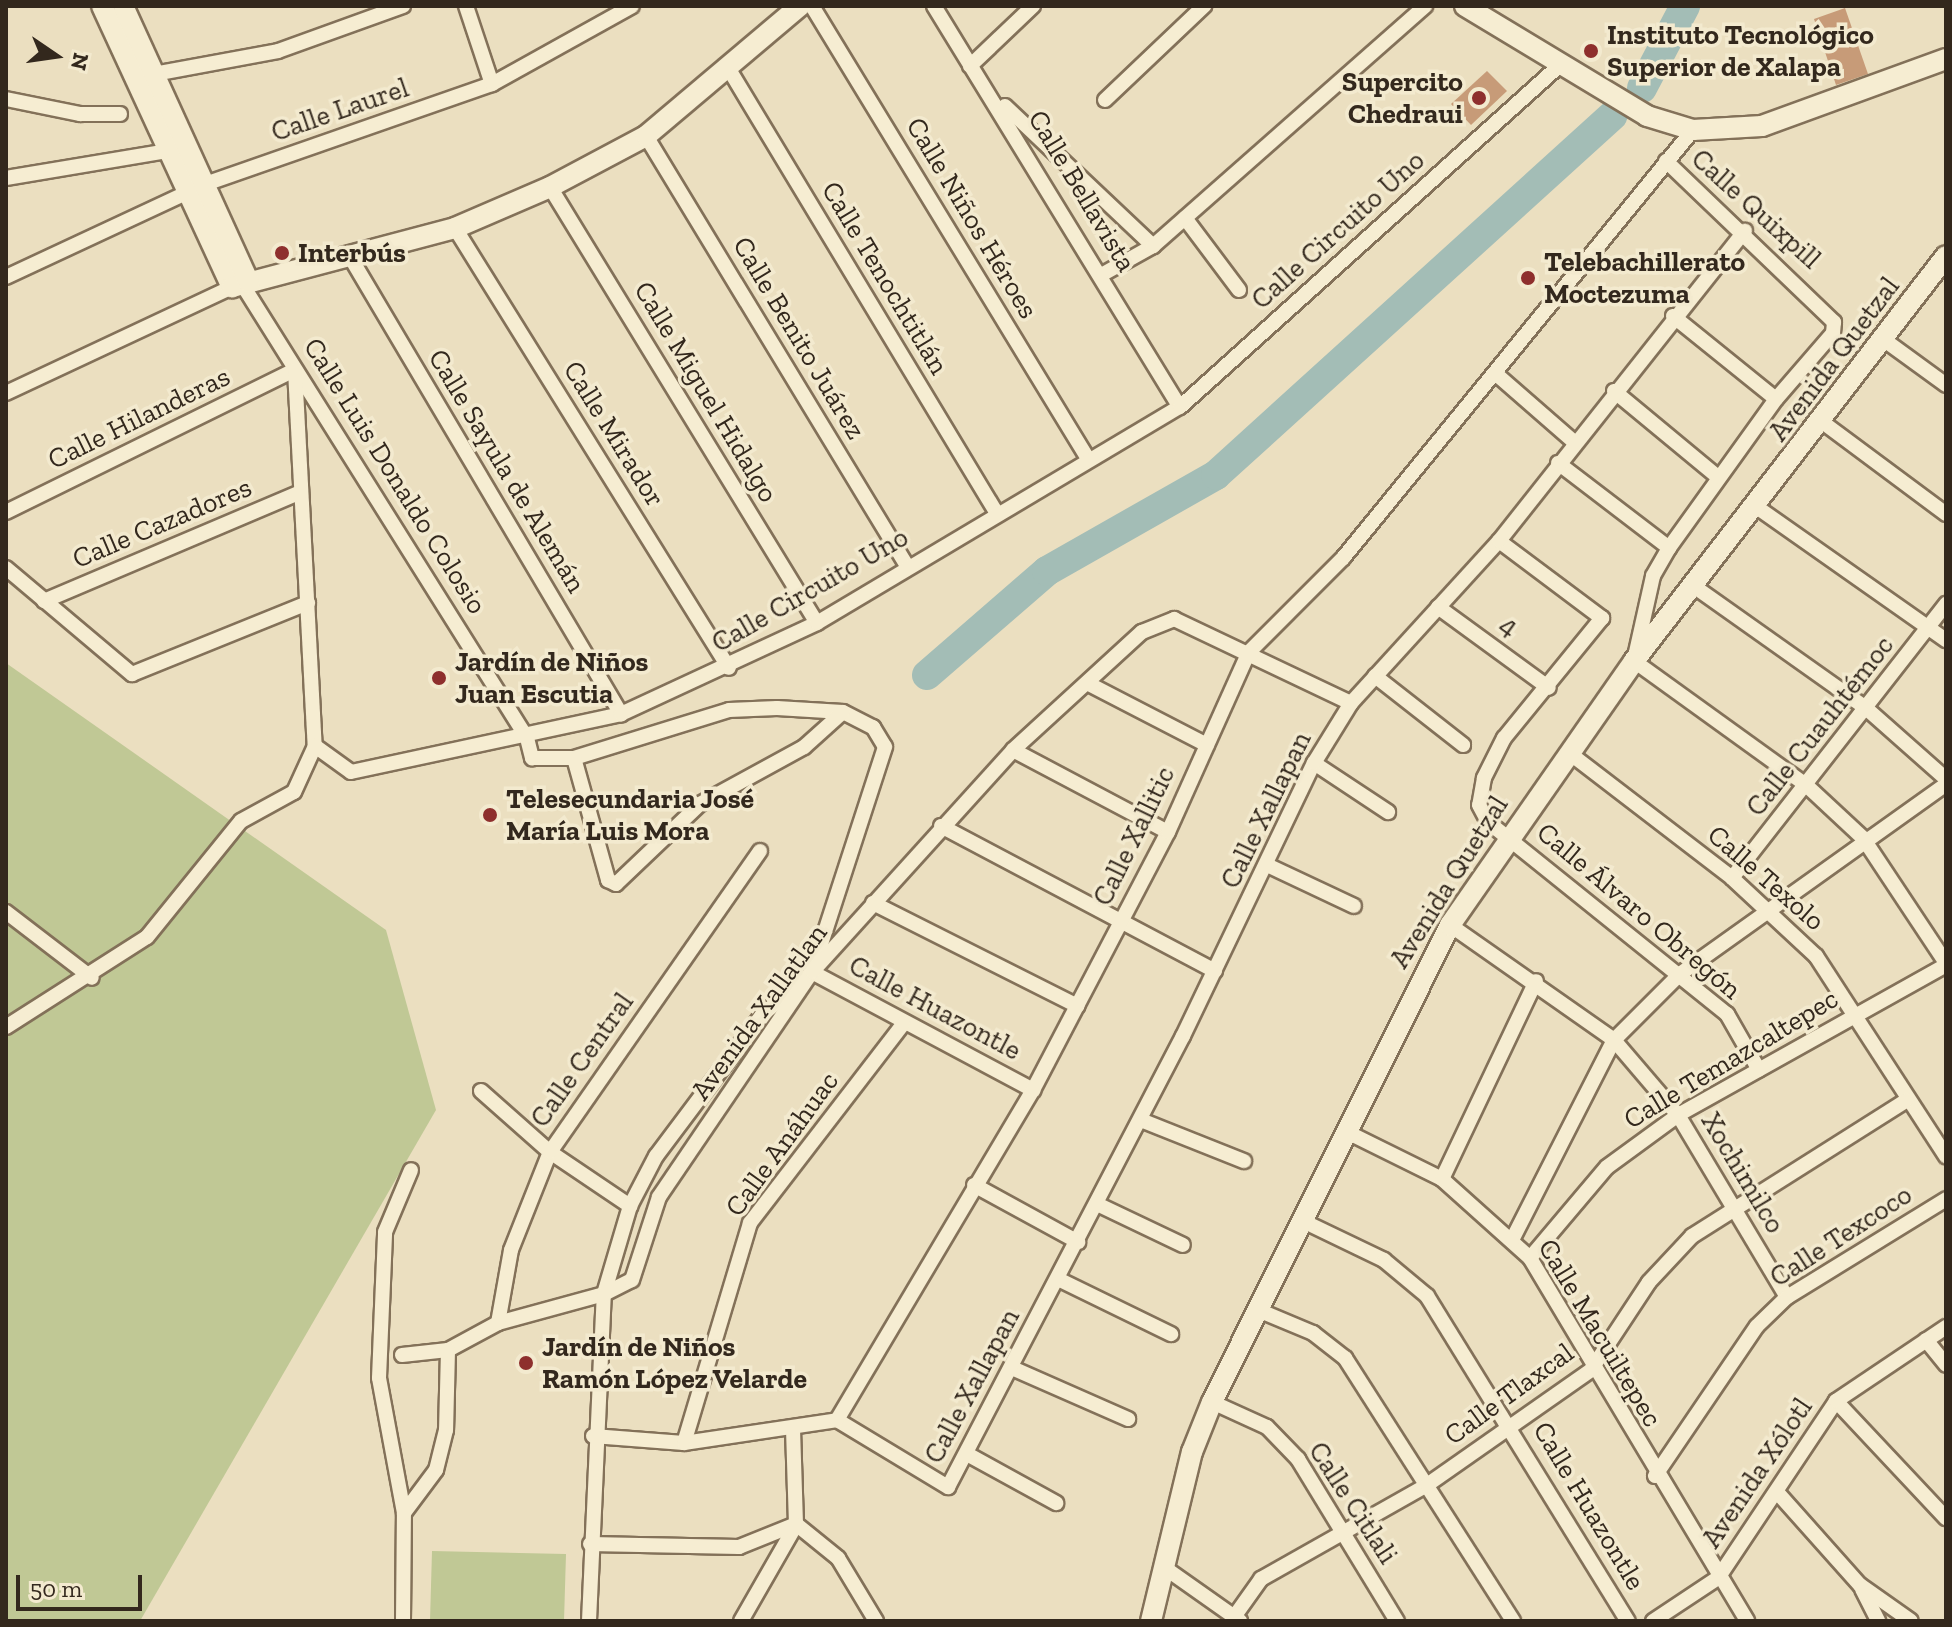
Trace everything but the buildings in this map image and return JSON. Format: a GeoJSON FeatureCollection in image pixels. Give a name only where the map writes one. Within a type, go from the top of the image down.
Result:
{"type":"FeatureCollection","features":[{"type":"Feature","properties":{"kind":"street","name":"Calle Luis Donaldo Colosio"},"geometry":{"type":"LineString","coordinates":[[102,6],[185,192],[527,738],[532,758],[574,758]]}},
{"type":"Feature","properties":{"kind":"street","name":"Calle Luis Donaldo Colosio"},"geometry":{"type":"LineString","coordinates":[[123,6],[205,184],[241,285]]}},
{"type":"Feature","properties":{"kind":"street"},"geometry":{"type":"LineString","coordinates":[[154,74],[278,51],[403,6]]}},
{"type":"Feature","properties":{"kind":"street"},"geometry":{"type":"LineString","coordinates":[[466,6],[492,84]]}},
{"type":"Feature","properties":{"kind":"street","name":"Calle Laurel"},"geometry":{"type":"LineString","coordinates":[[6,277],[205,184],[492,84],[632,6]]}},
{"type":"Feature","properties":{"kind":"street"},"geometry":{"type":"LineString","coordinates":[[6,393],[241,285],[455,228],[550,187],[646,136],[730,71],[800,6]]}},
{"type":"Feature","properties":{"kind":"street","name":"Calle Niños Héroes"},"geometry":{"type":"LineString","coordinates":[[812,6],[1087,457]]}},
{"type":"Feature","properties":{"kind":"street","name":"Calle Bellavista"},"geometry":{"type":"LineString","coordinates":[[934,6],[1103,274],[1180,407]]}},
{"type":"Feature","properties":{"kind":"street"},"geometry":{"type":"LineString","coordinates":[[970,66],[1033,6]]}},
{"type":"Feature","properties":{"kind":"street"},"geometry":{"type":"LineString","coordinates":[[1105,100],[1204,6]]}},
{"type":"Feature","properties":{"kind":"street"},"geometry":{"type":"LineString","coordinates":[[1103,274],[1153,246],[1425,6]]}},
{"type":"Feature","properties":{"kind":"street"},"geometry":{"type":"LineString","coordinates":[[1465,6],[1647,116],[1693,130],[1762,126],[1946,59]]}},
{"type":"Feature","properties":{"kind":"street","name":"Calle Circuito Uno"},"geometry":{"type":"LineString","coordinates":[[315,746],[351,772],[527,738],[621,714],[729,668],[817,623],[1087,457],[1180,407],[1560,65]]}},
{"type":"Feature","properties":{"kind":"street","name":"Calle Tenochtitlán"},"geometry":{"type":"LineString","coordinates":[[730,71],[996,512]]}},
{"type":"Feature","properties":{"kind":"street"},"geometry":{"type":"LineString","coordinates":[[991,92],[1153,246]]}},
{"type":"Feature","properties":{"kind":"street"},"geometry":{"type":"LineString","coordinates":[[6,99],[80,114],[120,114]]}},
{"type":"Feature","properties":{"kind":"street","name":"Calle Xallitic"},"geometry":{"type":"LineString","coordinates":[[837,1420],[1033,1090],[1168,832],[1249,652],[1343,558],[1693,130]]}},
{"type":"Feature","properties":{"kind":"street","name":"Calle Benito Juárez"},"geometry":{"type":"LineString","coordinates":[[646,136],[907,566]]}},
{"type":"Feature","properties":{"kind":"street"},"geometry":{"type":"LineString","coordinates":[[6,178],[167,151]]}},
{"type":"Feature","properties":{"kind":"street","name":"Calle Quixpill"},"geometry":{"type":"LineString","coordinates":[[1666,161],[1829,312],[1833,333],[1776,399]]}},
{"type":"Feature","properties":{"kind":"street","name":"Calle Miguel Hidalgo"},"geometry":{"type":"LineString","coordinates":[[550,187],[817,623]]}},
{"type":"Feature","properties":{"kind":"street"},"geometry":{"type":"LineString","coordinates":[[1185,218],[1239,290]]}},
{"type":"Feature","properties":{"kind":"street","name":"Calle Mirador"},"geometry":{"type":"LineString","coordinates":[[455,228],[729,668]]}},
{"type":"Feature","properties":{"kind":"street","name":"Calle Xallapan"},"geometry":{"type":"LineString","coordinates":[[837,1420],[948,1487],[1141,1120],[1314,763],[1351,703],[1499,541],[1673,316],[1745,231]]}},
{"type":"Feature","properties":{"kind":"street","name":"Calle Sayula de Alemán"},"geometry":{"type":"LineString","coordinates":[[349,255],[621,714]]}},
{"type":"Feature","properties":{"kind":"street","name":"Avenida Quetzal"},"geometry":{"type":"LineString","coordinates":[[1151,1621],[1192,1452],[1212,1402],[1305,1222],[1450,925],[1507,836],[1634,661],[1758,508],[1946,256]]}},
{"type":"Feature","properties":{"kind":"street"},"geometry":{"type":"LineString","coordinates":[[1673,316],[1776,399],[1718,477],[1653,576],[1634,661],[1807,786],[1863,838],[1946,964]]}},
{"type":"Feature","properties":{"kind":"street"},"geometry":{"type":"LineString","coordinates":[[1883,339],[1946,385]]}},
{"type":"Feature","properties":{"kind":"street"},"geometry":{"type":"LineString","coordinates":[[6,1027],[92,978],[147,937],[241,821],[294,792],[315,746],[295,370]]}},
{"type":"Feature","properties":{"kind":"street","name":"Calle Hilanderas"},"geometry":{"type":"LineString","coordinates":[[6,512],[295,370]]}},
{"type":"Feature","properties":{"kind":"street"},"geometry":{"type":"LineString","coordinates":[[1495,373],[1574,442]]}},
{"type":"Feature","properties":{"kind":"street"},"geometry":{"type":"LineString","coordinates":[[1614,391],[1718,477]]}},
{"type":"Feature","properties":{"kind":"street"},"geometry":{"type":"LineString","coordinates":[[1821,421],[1946,514]]}},
{"type":"Feature","properties":{"kind":"street"},"geometry":{"type":"LineString","coordinates":[[1558,463],[1669,548]]}},
{"type":"Feature","properties":{"kind":"street","name":"Calle Cazadores"},"geometry":{"type":"LineString","coordinates":[[44,601],[301,492]]}},
{"type":"Feature","properties":{"kind":"street"},"geometry":{"type":"LineString","coordinates":[[1758,508],[1946,640]]}},
{"type":"Feature","properties":{"kind":"street"},"geometry":{"type":"LineString","coordinates":[[1499,541],[1602,618],[1549,688]]}},
{"type":"Feature","properties":{"kind":"street"},"geometry":{"type":"LineString","coordinates":[[6,568],[132,674],[143,674],[308,603]]}},
{"type":"Feature","properties":{"kind":"street"},"geometry":{"type":"LineString","coordinates":[[1512,1240],[1614,1040],[1680,974],[1863,838],[1946,781],[1867,709],[1695,587]]}},
{"type":"Feature","properties":{"kind":"street","name":"Calle Cuauhtémoc"},"geometry":{"type":"LineString","coordinates":[[1732,878],[1807,786],[1946,604]]}},
{"type":"Feature","properties":{"kind":"street","name":"4"},"geometry":{"type":"LineString","coordinates":[[1438,607],[1549,688]]}},
{"type":"Feature","properties":{"kind":"street","name":"Avenida Xallatlan"},"geometry":{"type":"LineString","coordinates":[[604,1294],[632,1280],[659,1197],[812,972],[1013,750],[1142,632],[1174,619],[1351,703]]}},
{"type":"Feature","properties":{"kind":"street"},"geometry":{"type":"LineString","coordinates":[[1375,676],[1463,745]]}},
{"type":"Feature","properties":{"kind":"street"},"geometry":{"type":"LineString","coordinates":[[1087,683],[1207,745]]}},
{"type":"Feature","properties":{"kind":"street","name":"Calle Álvaro Obregón"},"geometry":{"type":"LineString","coordinates":[[1549,688],[1504,738],[1484,778],[1479,805],[1488,822],[1727,1014],[1759,1070]]}},
{"type":"Feature","properties":{"kind":"street"},"geometry":{"type":"LineString","coordinates":[[589,1621],[593,1436],[604,1294],[630,1206],[643,1181],[762,1015],[812,972],[885,747],[873,727],[843,712],[729,710],[574,758],[608,880],[616,884],[700,804],[804,747],[843,712]]}},
{"type":"Feature","properties":{"kind":"street"},"geometry":{"type":"LineString","coordinates":[[1013,750],[1168,832]]}},
{"type":"Feature","properties":{"kind":"street","name":"Calle Texolo"},"geometry":{"type":"LineString","coordinates":[[1568,752],[1732,878],[1816,956],[1946,1156]]}},
{"type":"Feature","properties":{"kind":"street"},"geometry":{"type":"LineString","coordinates":[[1314,763],[1388,812]]}},
{"type":"Feature","properties":{"kind":"street"},"geometry":{"type":"LineString","coordinates":[[941,826],[1215,971]]}},
{"type":"Feature","properties":{"kind":"street","name":"Calle Central"},"geometry":{"type":"LineString","coordinates":[[498,1323],[511,1250],[550,1152],[760,851]]}},
{"type":"Feature","properties":{"kind":"street"},"geometry":{"type":"LineString","coordinates":[[1267,865],[1354,906]]}},
{"type":"Feature","properties":{"kind":"street"},"geometry":{"type":"LineString","coordinates":[[873,903],[1078,1006]]}},
{"type":"Feature","properties":{"kind":"street"},"geometry":{"type":"LineString","coordinates":[[6,912],[92,978]]}},
{"type":"Feature","properties":{"kind":"street","name":"Xochimilco"},"geometry":{"type":"LineString","coordinates":[[1450,925],[1536,981],[1614,1040],[1678,1115],[1787,1297]]}},
{"type":"Feature","properties":{"kind":"street","name":"Calle Temazcaltepec"},"geometry":{"type":"LineString","coordinates":[[1530,1258],[1607,1167],[1678,1115],[1946,964]]}},
{"type":"Feature","properties":{"kind":"street","name":"Calle Huazontle"},"geometry":{"type":"LineString","coordinates":[[812,972],[903,1024],[1033,1090]]}},
{"type":"Feature","properties":{"kind":"street"},"geometry":{"type":"LineString","coordinates":[[1442,1179],[1536,981]]}},
{"type":"Feature","properties":{"kind":"street","name":"Calle Anáhuac"},"geometry":{"type":"LineString","coordinates":[[684,1443],[750,1223],[903,1024]]}},
{"type":"Feature","properties":{"kind":"street"},"geometry":{"type":"LineString","coordinates":[[481,1091],[550,1152],[630,1206]]}},
{"type":"Feature","properties":{"kind":"street","name":"Calle Tlaxcal"},"geometry":{"type":"LineString","coordinates":[[1237,1619],[1261,1579],[1427,1485],[1591,1370],[1649,1282],[1692,1236],[1732,1207],[1907,1100]]}},
{"type":"Feature","properties":{"kind":"street"},"geometry":{"type":"LineString","coordinates":[[1141,1120],[1244,1161]]}},
{"type":"Feature","properties":{"kind":"street","name":"Calle Macuiltepec"},"geometry":{"type":"LineString","coordinates":[[1347,1132],[1442,1179],[1530,1258],[1591,1370],[1747,1621]]}},
{"type":"Feature","properties":{"kind":"street"},"geometry":{"type":"LineString","coordinates":[[403,1621],[404,1513],[379,1378],[380,1290],[385,1232],[411,1170]]}},
{"type":"Feature","properties":{"kind":"street"},"geometry":{"type":"LineString","coordinates":[[643,1181],[659,1197]]}},
{"type":"Feature","properties":{"kind":"street"},"geometry":{"type":"LineString","coordinates":[[974,1185],[1078,1242]]}},
{"type":"Feature","properties":{"kind":"street","name":"Calle Texcoco"},"geometry":{"type":"LineString","coordinates":[[1655,1476],[1757,1326],[1787,1297],[1946,1199]]}},
{"type":"Feature","properties":{"kind":"street"},"geometry":{"type":"LineString","coordinates":[[1097,1204],[1183,1245]]}},
{"type":"Feature","properties":{"kind":"street","name":"Calle Huazontle"},"geometry":{"type":"LineString","coordinates":[[1305,1222],[1384,1260],[1427,1296],[1512,1428],[1628,1621]]}},
{"type":"Feature","properties":{"kind":"street"},"geometry":{"type":"LineString","coordinates":[[1058,1279],[1171,1334]]}},
{"type":"Feature","properties":{"kind":"street"},"geometry":{"type":"LineString","coordinates":[[402,1355],[448,1350],[498,1323],[604,1294]]}},
{"type":"Feature","properties":{"kind":"street"},"geometry":{"type":"LineString","coordinates":[[1258,1310],[1313,1333],[1345,1358],[1513,1621]]}},
{"type":"Feature","properties":{"kind":"street","name":"Avenida Xólotl"},"geometry":{"type":"LineString","coordinates":[[1653,1621],[1718,1578],[1836,1401],[1946,1327]]}},
{"type":"Feature","properties":{"kind":"street"},"geometry":{"type":"LineString","coordinates":[[1926,1340],[1946,1365]]}},
{"type":"Feature","properties":{"kind":"street"},"geometry":{"type":"LineString","coordinates":[[404,1513],[436,1470],[446,1430],[448,1350]]}},
{"type":"Feature","properties":{"kind":"street"},"geometry":{"type":"LineString","coordinates":[[1012,1368],[1128,1419]]}},
{"type":"Feature","properties":{"kind":"street"},"geometry":{"type":"LineString","coordinates":[[1836,1401],[1946,1518]]}},
{"type":"Feature","properties":{"kind":"street","name":"Calle Citlali"},"geometry":{"type":"LineString","coordinates":[[1212,1402],[1267,1427],[1298,1459],[1397,1621]]}},
{"type":"Feature","properties":{"kind":"street"},"geometry":{"type":"LineString","coordinates":[[593,1436],[684,1443],[837,1420]]}},
{"type":"Feature","properties":{"kind":"street"},"geometry":{"type":"LineString","coordinates":[[741,1621],[796,1524],[793,1429]]}},
{"type":"Feature","properties":{"kind":"street"},"geometry":{"type":"LineString","coordinates":[[967,1454],[1056,1503]]}},
{"type":"Feature","properties":{"kind":"street"},"geometry":{"type":"LineString","coordinates":[[1777,1492],[1860,1585],[1911,1621]]}},
{"type":"Feature","properties":{"kind":"street"},"geometry":{"type":"LineString","coordinates":[[590,1544],[739,1547],[796,1524]]}},
{"type":"Feature","properties":{"kind":"street"},"geometry":{"type":"LineString","coordinates":[[796,1524],[838,1558],[876,1621]]}},
{"type":"Feature","properties":{"kind":"street"},"geometry":{"type":"LineString","coordinates":[[1165,1568],[1237,1619]]}},
{"type":"Feature","properties":{"kind":"street"},"geometry":{"type":"LineString","coordinates":[[1860,1585],[1878,1621]]}},
{"type":"Feature","properties":{"kind":"green space"},"geometry":{"type":"Polygon","coordinates":[[[6,663],[386,930],[436,1110],[140,1621],[6,1621],[6,663]]]}},
{"type":"Feature","properties":{"kind":"green space"},"geometry":{"type":"Polygon","coordinates":[[[432,1551],[566,1554],[564,1621],[430,1621],[432,1551]]]}},
{"type":"Feature","properties":{"kind":"waterway"},"geometry":{"type":"LineString","coordinates":[[1642,88],[1685,6]]}},
{"type":"Feature","properties":{"kind":"waterway"},"geometry":{"type":"LineString","coordinates":[[927,675],[1047,571],[1216,475],[1612,116]]}},
{"type":"Feature","properties":{"kind":"place","name":"Instituto Tecnológico Superior de Xalapa"},"geometry":{"type":"Point","coordinates":[1591,51]}},
{"type":"Feature","properties":{"kind":"place","name":"Supercito Chedraui"},"geometry":{"type":"Point","coordinates":[1479,98]}},
{"type":"Feature","properties":{"kind":"place","name":"Interbús"},"geometry":{"type":"Point","coordinates":[282,253]}},
{"type":"Feature","properties":{"kind":"place","name":"Telebachillerato Moctezuma"},"geometry":{"type":"Point","coordinates":[1528,278]}},
{"type":"Feature","properties":{"kind":"place","name":"Jardín de Niños Juan Escutia"},"geometry":{"type":"Point","coordinates":[439,678]}},
{"type":"Feature","properties":{"kind":"place","name":"Telesecundaria José María Luis Mora"},"geometry":{"type":"Point","coordinates":[490,815]}},
{"type":"Feature","properties":{"kind":"place","name":"Jardín de Niños Ramón López Velarde"},"geometry":{"type":"Point","coordinates":[526,1363]}}]}
